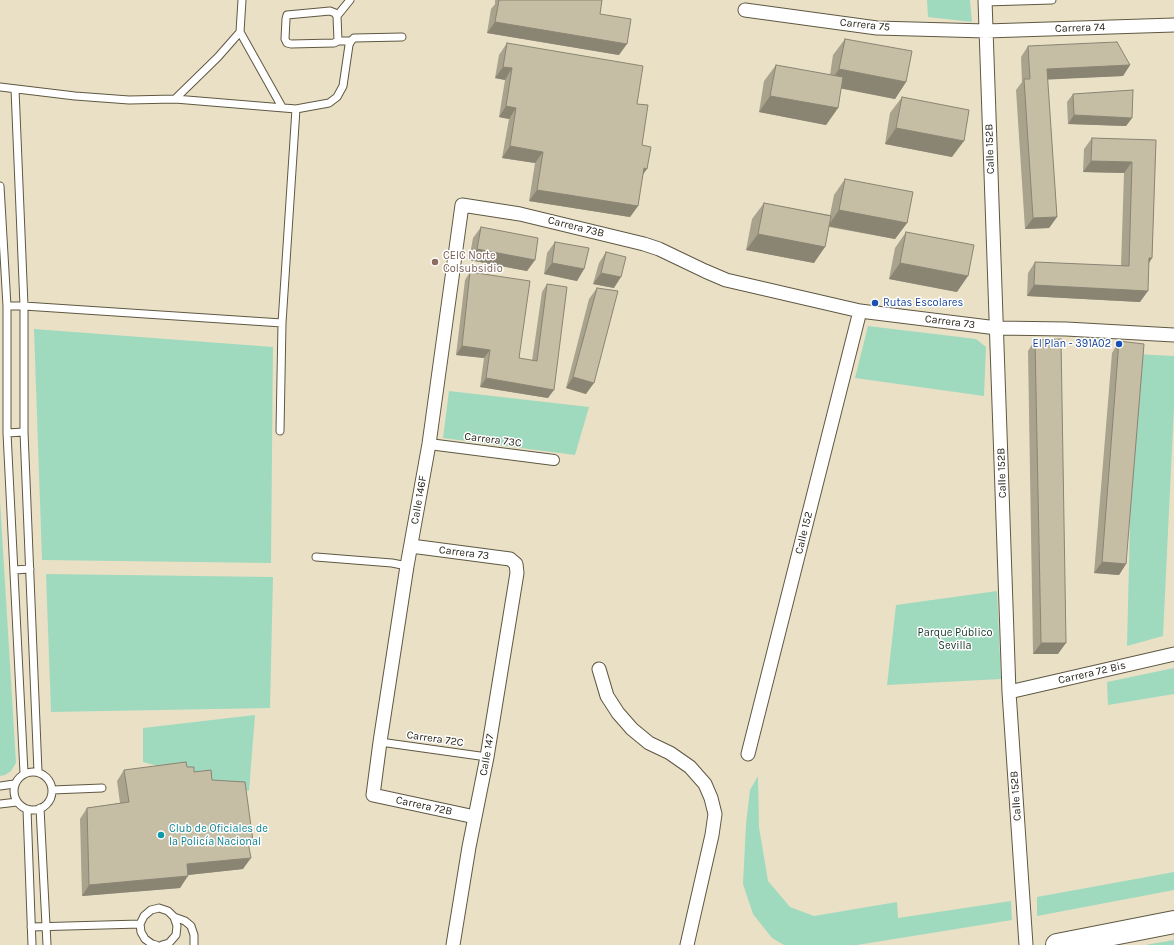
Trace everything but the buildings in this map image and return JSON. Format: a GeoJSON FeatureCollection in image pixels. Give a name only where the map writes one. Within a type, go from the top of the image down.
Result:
{"type":"FeatureCollection","features":[{"type":"Feature","properties":{"kind":"highway"},"geometry":{"type":"LineString","coordinates":[[1057,945],[1174,922]]}},
{"type":"Feature","properties":{"kind":"street","name":"Calle 152B"},"geometry":{"type":"LineString","coordinates":[[985,1],[1009,692],[1026,945]]}},
{"type":"Feature","properties":{"kind":"street","name":"Carrera 75"},"geometry":{"type":"LineString","coordinates":[[745,10],[877,28],[986,31]]}},
{"type":"Feature","properties":{"kind":"street","name":"Carrera 74"},"geometry":{"type":"LineString","coordinates":[[986,31],[1174,25]]}},
{"type":"Feature","properties":{"kind":"street","name":"Carrera 73B"},"geometry":{"type":"LineString","coordinates":[[462,205],[520,214],[644,244],[659,249],[686,262]]}},
{"type":"Feature","properties":{"kind":"street","name":"Calle 146F"},"geometry":{"type":"LineString","coordinates":[[373,795],[407,566],[429,444],[462,205]]}},
{"type":"Feature","properties":{"kind":"street","name":"Carrera 73"},"geometry":{"type":"LineString","coordinates":[[686,262],[726,280],[860,311],[997,328],[1066,329],[1174,335]]}},
{"type":"Feature","properties":{"kind":"street","name":"Calle 152"},"geometry":{"type":"LineString","coordinates":[[748,754],[860,311]]}},
{"type":"Feature","properties":{"kind":"street","name":"Carrera 73C"},"geometry":{"type":"LineString","coordinates":[[429,444],[554,460]]}},
{"type":"Feature","properties":{"kind":"street","name":"Carrera 73"},"geometry":{"type":"LineString","coordinates":[[411,546],[510,559],[516,564]]}},
{"type":"Feature","properties":{"kind":"street","name":"Calle 147"},"geometry":{"type":"LineString","coordinates":[[453,945],[487,757],[517,573],[516,564]]}},
{"type":"Feature","properties":{"kind":"street","name":"Carrera 72 Bis"},"geometry":{"type":"LineString","coordinates":[[1009,692],[1174,654]]}},
{"type":"Feature","properties":{"kind":"street"},"geometry":{"type":"LineString","coordinates":[[599,669],[607,696],[618,713],[632,729],[649,742],[690,766],[705,784],[712,798],[715,814],[712,835],[687,945]]}},
{"type":"Feature","properties":{"kind":"street","name":"Carrera 72B"},"geometry":{"type":"LineString","coordinates":[[373,795],[475,818]]}},
{"type":"Feature","properties":{"kind":"lane"},"geometry":{"type":"LineString","coordinates":[[242,0],[240,32],[282,107]]}},
{"type":"Feature","properties":{"kind":"lane"},"geometry":{"type":"LineString","coordinates":[[338,41],[337,16],[350,0]]}},
{"type":"Feature","properties":{"kind":"lane"},"geometry":{"type":"LineString","coordinates":[[985,1],[1052,0]]}},
{"type":"Feature","properties":{"kind":"lane"},"geometry":{"type":"LineString","coordinates":[[337,16],[335,13],[330,11],[287,15],[285,39],[287,43],[291,44],[334,43],[338,41],[351,41],[354,38],[402,37]]}},
{"type":"Feature","properties":{"kind":"lane"},"geometry":{"type":"LineString","coordinates":[[175,99],[218,57],[240,32]]}},
{"type":"Feature","properties":{"kind":"lane"},"geometry":{"type":"LineString","coordinates":[[0,87],[114,99],[175,99],[296,109],[329,103],[337,97],[343,86],[351,41]]}},
{"type":"Feature","properties":{"kind":"lane"},"geometry":{"type":"LineString","coordinates":[[15,89],[24,306],[24,432],[38,772]]}},
{"type":"Feature","properties":{"kind":"lane"},"geometry":{"type":"LineString","coordinates":[[280,432],[282,323],[296,109]]}},
{"type":"Feature","properties":{"kind":"lane"},"geometry":{"type":"LineString","coordinates":[[0,186],[7,306],[6,433],[24,773]]}},
{"type":"Feature","properties":{"kind":"lane"},"geometry":{"type":"LineString","coordinates":[[7,306],[282,323]]}},
{"type":"Feature","properties":{"kind":"lane"},"geometry":{"type":"LineString","coordinates":[[6,433],[24,432]]}},
{"type":"Feature","properties":{"kind":"lane"},"geometry":{"type":"LineString","coordinates":[[316,557],[407,566]]}},
{"type":"Feature","properties":{"kind":"lane"},"geometry":{"type":"LineString","coordinates":[[14,570],[30,569]]}},
{"type":"Feature","properties":{"kind":"lane","name":"Carrera 72C"},"geometry":{"type":"LineString","coordinates":[[380,742],[487,757]]}},
{"type":"Feature","properties":{"kind":"lane"},"geometry":{"type":"LineString","coordinates":[[33,771],[38,772],[48,779],[52,790],[48,801],[40,808],[34,810],[27,809],[17,802],[14,796],[14,784],[24,773],[33,771]]}},
{"type":"Feature","properties":{"kind":"lane"},"geometry":{"type":"LineString","coordinates":[[0,786],[14,784]]}},
{"type":"Feature","properties":{"kind":"lane"},"geometry":{"type":"LineString","coordinates":[[52,790],[102,788]]}},
{"type":"Feature","properties":{"kind":"lane"},"geometry":{"type":"LineString","coordinates":[[0,804],[17,802]]}},
{"type":"Feature","properties":{"kind":"lane"},"geometry":{"type":"LineString","coordinates":[[40,808],[47,945]]}},
{"type":"Feature","properties":{"kind":"lane"},"geometry":{"type":"LineString","coordinates":[[27,809],[32,945]]}},
{"type":"Feature","properties":{"kind":"lane"},"geometry":{"type":"LineString","coordinates":[[156,945],[145,939],[141,932],[140,924],[144,916],[151,910],[160,908],[168,911],[174,917],[191,926],[194,935],[194,945]]}},
{"type":"Feature","properties":{"kind":"lane"},"geometry":{"type":"LineString","coordinates":[[162,945],[169,942],[176,935],[177,926],[174,917]]}},
{"type":"Feature","properties":{"kind":"lane"},"geometry":{"type":"LineString","coordinates":[[31,927],[140,924]]}},
{"type":"Feature","properties":{"kind":"green space"},"geometry":{"type":"Polygon","coordinates":[[[927,0],[970,0],[972,22],[928,17],[927,0]]]}},
{"type":"Feature","properties":{"kind":"green space"},"geometry":{"type":"Polygon","coordinates":[[[868,326],[976,339],[986,347],[984,396],[855,378],[868,326]]]}},
{"type":"Feature","properties":{"kind":"green space"},"geometry":{"type":"Polygon","coordinates":[[[34,329],[273,347],[271,563],[42,560],[34,329]]]}},
{"type":"Feature","properties":{"kind":"green space"},"geometry":{"type":"Polygon","coordinates":[[[1134,354],[1174,356],[1174,407],[1163,636],[1127,646],[1134,354]]]}},
{"type":"Feature","properties":{"kind":"green space"},"geometry":{"type":"Polygon","coordinates":[[[449,391],[589,407],[575,455],[443,438],[449,391]]]}},
{"type":"Feature","properties":{"kind":"green space"},"geometry":{"type":"Polygon","coordinates":[[[0,501],[16,763],[11,771],[0,776],[0,501]]]}},
{"type":"Feature","properties":{"kind":"green space"},"geometry":{"type":"Polygon","coordinates":[[[46,574],[273,577],[270,708],[51,712],[46,574]]]}},
{"type":"Feature","properties":{"kind":"green space","name":"Parque Público Sevilla"},"geometry":{"type":"Polygon","coordinates":[[[997,591],[1001,679],[887,685],[896,605],[997,591]]]}},
{"type":"Feature","properties":{"kind":"green space"},"geometry":{"type":"Polygon","coordinates":[[[1174,668],[1174,694],[1108,705],[1107,682],[1174,668]]]}},
{"type":"Feature","properties":{"kind":"green space"},"geometry":{"type":"Polygon","coordinates":[[[255,715],[249,791],[143,762],[143,728],[255,715]]]}},
{"type":"Feature","properties":{"kind":"green space"},"geometry":{"type":"Polygon","coordinates":[[[758,776],[759,827],[768,881],[790,907],[814,916],[897,902],[898,918],[1011,901],[1012,920],[857,945],[784,945],[772,938],[753,914],[743,884],[746,824],[750,790],[758,776]]]}},
{"type":"Feature","properties":{"kind":"green space"},"geometry":{"type":"Polygon","coordinates":[[[1174,872],[1174,890],[1037,916],[1037,897],[1174,872]]]}},
{"type":"Feature","properties":{"kind":"green space"},"geometry":{"type":"Polygon","coordinates":[[[1174,940],[1174,945],[1145,945],[1174,940]]]}},
{"type":"Feature","properties":{"kind":"place","name":"CEIC Norte Colsubsidio"},"geometry":{"type":"Point","coordinates":[435,262]}},
{"type":"Feature","properties":{"kind":"place","name":"Rutas Escolares"},"geometry":{"type":"Point","coordinates":[875,303]}},
{"type":"Feature","properties":{"kind":"place","name":"El Plan - 391A02"},"geometry":{"type":"Point","coordinates":[1119,344]}},
{"type":"Feature","properties":{"kind":"place","name":"Club de Oficiales de la Policía Nacional"},"geometry":{"type":"Point","coordinates":[161,835]}}]}
